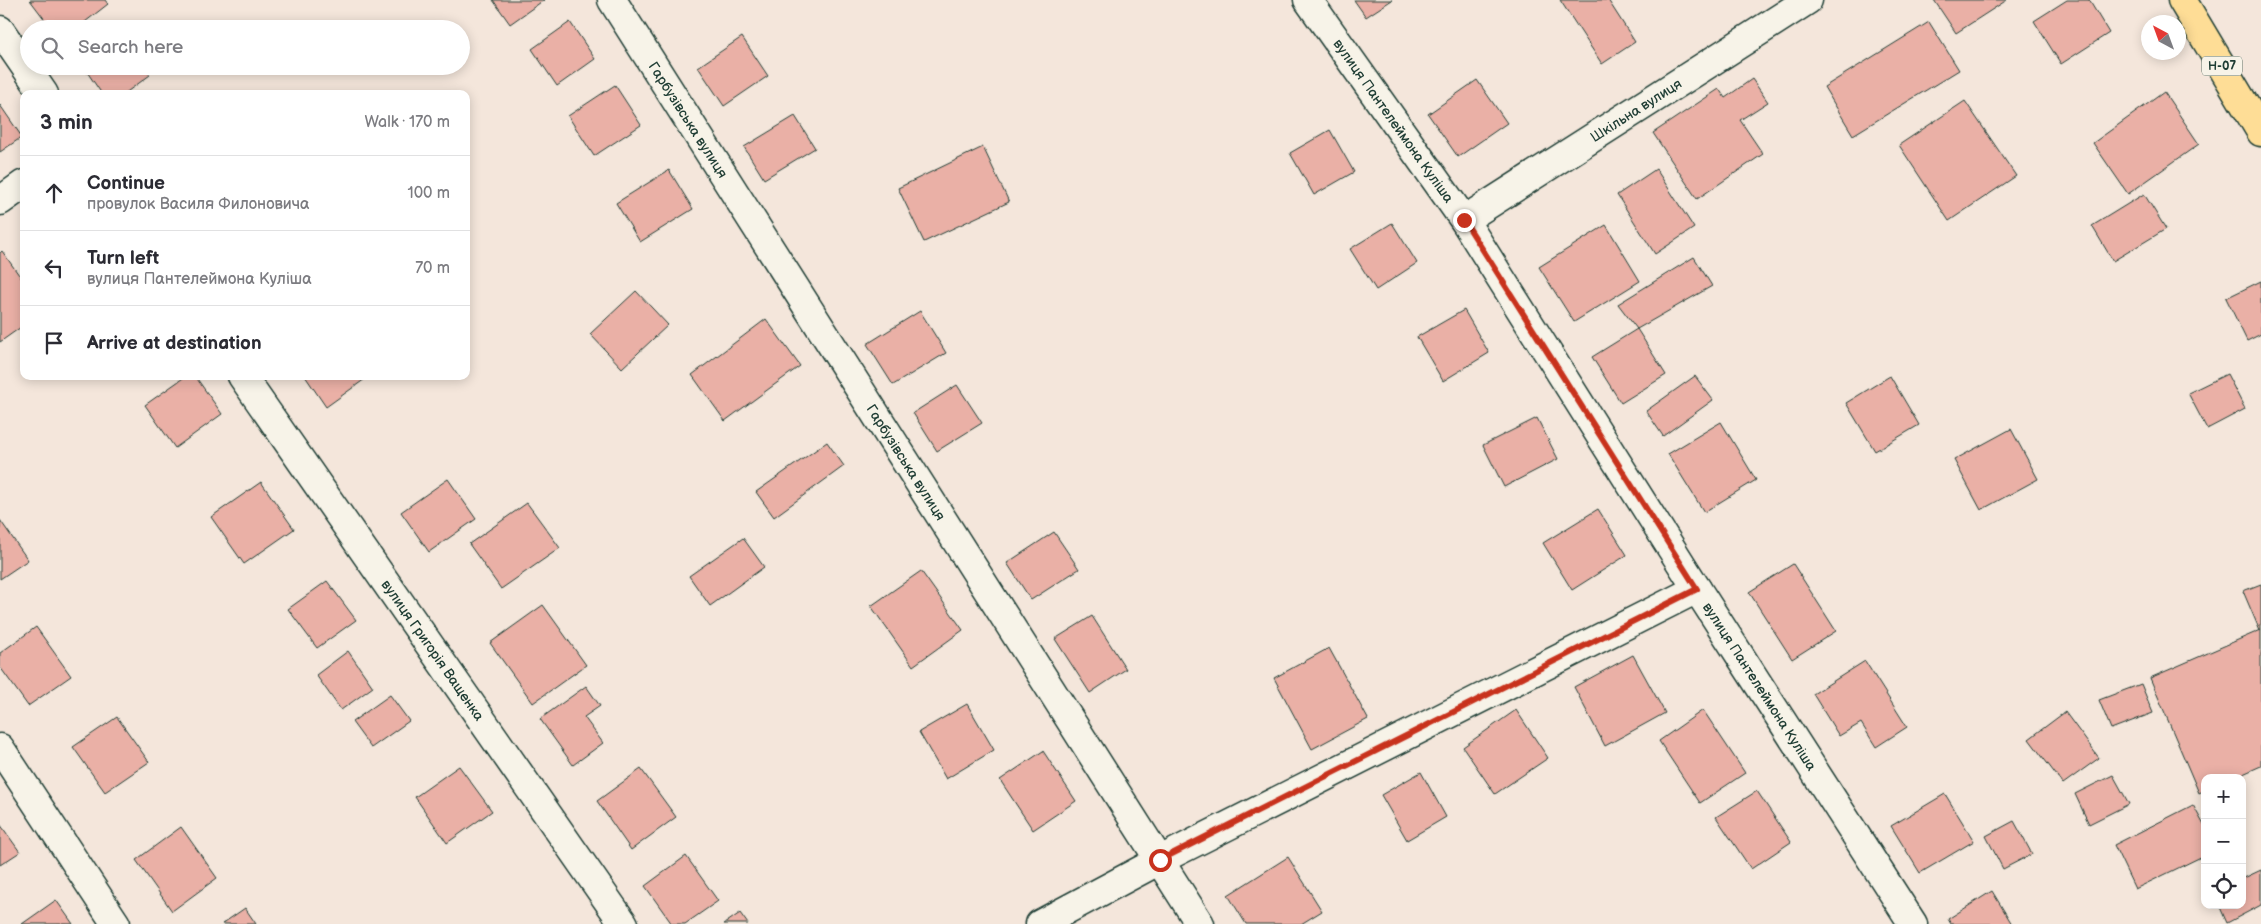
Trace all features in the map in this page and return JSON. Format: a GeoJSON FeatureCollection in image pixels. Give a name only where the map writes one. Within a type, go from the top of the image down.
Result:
{"type":"FeatureCollection","features":[{"type":"Feature","properties":{"kind":"main road","name":"Н-07"},"geometry":{"type":"LineString","coordinates":[[2182,0],[2261,132]]}},
{"type":"Feature","properties":{"kind":"street","name":"Гарбузівська вулиця"},"geometry":{"type":"LineString","coordinates":[[612,0],[1200,924]]}},
{"type":"Feature","properties":{"kind":"street","name":"вулиця Пантелеймона Куліша"},"geometry":{"type":"LineString","coordinates":[[1308,0],[1464,220],[1697,589],[1913,924]]}},
{"type":"Feature","properties":{"kind":"street","name":"Шкільна вулиця"},"geometry":{"type":"LineString","coordinates":[[1464,220],[1808,0]]}},
{"type":"Feature","properties":{"kind":"street"},"geometry":{"type":"LineString","coordinates":[[0,30],[20,59]]}},
{"type":"Feature","properties":{"kind":"street"},"geometry":{"type":"LineString","coordinates":[[31,75],[41,90]]}},
{"type":"Feature","properties":{"kind":"street"},"geometry":{"type":"LineString","coordinates":[[0,200],[20,187]]}},
{"type":"Feature","properties":{"kind":"street","name":"вулиця Григорія Ващенка"},"geometry":{"type":"LineString","coordinates":[[245,380],[624,924]]}},
{"type":"Feature","properties":{"kind":"street"},"geometry":{"type":"LineString","coordinates":[[1040,924],[1160,860],[1697,589]]}},
{"type":"Feature","properties":{"kind":"street"},"geometry":{"type":"LineString","coordinates":[[0,748],[116,924]]}},
{"type":"Feature","properties":{"kind":"building"},"geometry":{"type":"Polygon","coordinates":[[[30,0],[105,0],[108,4],[88,20],[45,20],[30,0]]]}},
{"type":"Feature","properties":{"kind":"building"},"geometry":{"type":"Polygon","coordinates":[[[493,0],[544,0],[510,24],[493,0]]]}},
{"type":"Feature","properties":{"kind":"building"},"geometry":{"type":"Polygon","coordinates":[[[1354,0],[1392,0],[1366,17],[1354,0]]]}},
{"type":"Feature","properties":{"kind":"building"},"geometry":{"type":"Polygon","coordinates":[[[1560,0],[1608,0],[1635,42],[1602,64],[1560,0]]]}},
{"type":"Feature","properties":{"kind":"building"},"geometry":{"type":"Polygon","coordinates":[[[1934,0],[2007,0],[1956,33],[1934,0]]]}},
{"type":"Feature","properties":{"kind":"building"},"geometry":{"type":"Polygon","coordinates":[[[2067,0],[2089,0],[2109,33],[2061,64],[2034,21],[2067,0]]]}},
{"type":"Feature","properties":{"kind":"building"},"geometry":{"type":"Polygon","coordinates":[[[570,22],[595,59],[557,86],[532,49],[570,22]]]}},
{"type":"Feature","properties":{"kind":"building"},"geometry":{"type":"Polygon","coordinates":[[[1929,22],[1959,70],[1853,135],[1824,87],[1929,22]]]}},
{"type":"Feature","properties":{"kind":"building"},"geometry":{"type":"Polygon","coordinates":[[[742,37],[768,76],[724,106],[698,67],[742,37]]]}},
{"type":"Feature","properties":{"kind":"building"},"geometry":{"type":"Polygon","coordinates":[[[89,75],[150,75],[129,90],[99,90],[89,75]]]}},
{"type":"Feature","properties":{"kind":"building"},"geometry":{"type":"Polygon","coordinates":[[[1752,79],[1768,102],[1740,120],[1763,154],[1697,199],[1653,133],[1719,89],[1725,98],[1752,79]]]}},
{"type":"Feature","properties":{"kind":"building"},"geometry":{"type":"Polygon","coordinates":[[[1477,80],[1507,123],[1458,157],[1428,114],[1477,80]]]}},
{"type":"Feature","properties":{"kind":"building"},"geometry":{"type":"Polygon","coordinates":[[[615,85],[641,125],[594,156],[568,116],[615,85]]]}},
{"type":"Feature","properties":{"kind":"building"},"geometry":{"type":"Polygon","coordinates":[[[2164,92],[2199,144],[2128,194],[2093,143],[2164,92]]]}},
{"type":"Feature","properties":{"kind":"building"},"geometry":{"type":"Polygon","coordinates":[[[1965,101],[2016,176],[1949,221],[1899,145],[1965,101]]]}},
{"type":"Feature","properties":{"kind":"building"},"geometry":{"type":"Polygon","coordinates":[[[0,105],[20,134],[20,138],[0,152],[0,105]]]}},
{"type":"Feature","properties":{"kind":"building"},"geometry":{"type":"Polygon","coordinates":[[[795,116],[815,148],[764,179],[744,147],[795,116]]]}},
{"type":"Feature","properties":{"kind":"building"},"geometry":{"type":"Polygon","coordinates":[[[1330,130],[1354,172],[1314,195],[1290,153],[1330,130]]]}},
{"type":"Feature","properties":{"kind":"building"},"geometry":{"type":"Polygon","coordinates":[[[983,147],[1009,202],[924,242],[898,188],[983,147]]]}},
{"type":"Feature","properties":{"kind":"building"},"geometry":{"type":"Polygon","coordinates":[[[1656,169],[1694,228],[1655,254],[1617,195],[1656,169]]]}},
{"type":"Feature","properties":{"kind":"building"},"geometry":{"type":"Polygon","coordinates":[[[669,170],[693,209],[640,242],[616,203],[669,170]]]}},
{"type":"Feature","properties":{"kind":"building"},"geometry":{"type":"Polygon","coordinates":[[[2144,194],[2166,229],[2113,261],[2092,226],[2144,194]]]}},
{"type":"Feature","properties":{"kind":"building"},"geometry":{"type":"Polygon","coordinates":[[[1392,223],[1417,263],[1376,290],[1350,249],[1392,223]]]}},
{"type":"Feature","properties":{"kind":"building"},"geometry":{"type":"Polygon","coordinates":[[[1606,225],[1640,281],[1574,322],[1539,267],[1606,225]]]}},
{"type":"Feature","properties":{"kind":"building"},"geometry":{"type":"Polygon","coordinates":[[[2,251],[20,276],[20,328],[0,342],[0,253],[2,251]]]}},
{"type":"Feature","properties":{"kind":"building"},"geometry":{"type":"Polygon","coordinates":[[[1694,257],[1712,286],[1637,329],[1618,304],[1694,257]]]}},
{"type":"Feature","properties":{"kind":"building"},"geometry":{"type":"Polygon","coordinates":[[[2261,281],[2261,334],[2247,341],[2226,298],[2261,281]]]}},
{"type":"Feature","properties":{"kind":"building"},"geometry":{"type":"Polygon","coordinates":[[[636,291],[668,325],[622,368],[590,334],[636,291]]]}},
{"type":"Feature","properties":{"kind":"building"},"geometry":{"type":"Polygon","coordinates":[[[1464,310],[1489,353],[1443,381],[1417,337],[1464,310]]]}},
{"type":"Feature","properties":{"kind":"building"},"geometry":{"type":"Polygon","coordinates":[[[920,311],[946,353],[893,385],[867,344],[920,311]]]}},
{"type":"Feature","properties":{"kind":"building"},"geometry":{"type":"Polygon","coordinates":[[[766,319],[800,366],[725,421],[692,375],[766,319]]]}},
{"type":"Feature","properties":{"kind":"building"},"geometry":{"type":"Polygon","coordinates":[[[1637,329],[1666,375],[1621,403],[1592,357],[1637,329]]]}},
{"type":"Feature","properties":{"kind":"building"},"geometry":{"type":"Polygon","coordinates":[[[2227,374],[2245,409],[2207,429],[2188,393],[2227,374]]]}},
{"type":"Feature","properties":{"kind":"building"},"geometry":{"type":"Polygon","coordinates":[[[1695,376],[1713,400],[1663,436],[1646,411],[1695,376]]]}},
{"type":"Feature","properties":{"kind":"building"},"geometry":{"type":"Polygon","coordinates":[[[1890,376],[1919,425],[1875,451],[1846,403],[1890,376]]]}},
{"type":"Feature","properties":{"kind":"building"},"geometry":{"type":"Polygon","coordinates":[[[180,380],[198,380],[222,414],[175,448],[145,405],[180,380]]]}},
{"type":"Feature","properties":{"kind":"building"},"geometry":{"type":"Polygon","coordinates":[[[308,380],[364,380],[326,407],[308,380]]]}},
{"type":"Feature","properties":{"kind":"building"},"geometry":{"type":"Polygon","coordinates":[[[957,385],[982,423],[937,451],[913,413],[957,385]]]}},
{"type":"Feature","properties":{"kind":"building"},"geometry":{"type":"Polygon","coordinates":[[[1537,418],[1558,459],[1504,487],[1483,445],[1537,418]]]}},
{"type":"Feature","properties":{"kind":"building"},"geometry":{"type":"Polygon","coordinates":[[[1721,422],[1756,480],[1704,512],[1668,454],[1721,422]]]}},
{"type":"Feature","properties":{"kind":"building"},"geometry":{"type":"Polygon","coordinates":[[[2011,429],[2038,479],[1981,510],[1954,460],[2011,429]]]}},
{"type":"Feature","properties":{"kind":"building"},"geometry":{"type":"Polygon","coordinates":[[[827,442],[844,466],[774,517],[756,492],[827,442]]]}},
{"type":"Feature","properties":{"kind":"building"},"geometry":{"type":"Polygon","coordinates":[[[448,479],[476,519],[429,552],[401,512],[448,479]]]}},
{"type":"Feature","properties":{"kind":"building"},"geometry":{"type":"Polygon","coordinates":[[[261,482],[294,529],[244,564],[211,517],[261,482]]]}},
{"type":"Feature","properties":{"kind":"building"},"geometry":{"type":"Polygon","coordinates":[[[527,503],[560,548],[501,589],[469,544],[527,503]]]}},
{"type":"Feature","properties":{"kind":"building"},"geometry":{"type":"Polygon","coordinates":[[[1598,509],[1627,555],[1572,590],[1543,543],[1598,509]]]}},
{"type":"Feature","properties":{"kind":"building"},"geometry":{"type":"Polygon","coordinates":[[[0,520],[28,560],[0,579],[0,520]]]}},
{"type":"Feature","properties":{"kind":"building"},"geometry":{"type":"Polygon","coordinates":[[[1054,532],[1079,569],[1031,600],[1007,563],[1054,532]]]}},
{"type":"Feature","properties":{"kind":"building"},"geometry":{"type":"Polygon","coordinates":[[[743,538],[764,567],[710,606],[689,576],[743,538]]]}},
{"type":"Feature","properties":{"kind":"building"},"geometry":{"type":"Polygon","coordinates":[[[1793,564],[1836,631],[1792,659],[1749,592],[1793,564]]]}},
{"type":"Feature","properties":{"kind":"building"},"geometry":{"type":"Polygon","coordinates":[[[921,571],[963,630],[913,666],[871,606],[921,571]]]}},
{"type":"Feature","properties":{"kind":"building"},"geometry":{"type":"Polygon","coordinates":[[[327,581],[356,620],[317,648],[288,609],[327,581]]]}},
{"type":"Feature","properties":{"kind":"building"},"geometry":{"type":"Polygon","coordinates":[[[2261,584],[2261,630],[2260,631],[2243,591],[2261,584]]]}},
{"type":"Feature","properties":{"kind":"building"},"geometry":{"type":"Polygon","coordinates":[[[543,605],[586,665],[533,703],[490,643],[543,605]]]}},
{"type":"Feature","properties":{"kind":"building"},"geometry":{"type":"Polygon","coordinates":[[[1092,616],[1126,669],[1090,693],[1055,639],[1092,616]]]}},
{"type":"Feature","properties":{"kind":"building"},"geometry":{"type":"Polygon","coordinates":[[[36,627],[71,676],[28,706],[0,667],[0,653],[36,627]]]}},
{"type":"Feature","properties":{"kind":"building"},"geometry":{"type":"Polygon","coordinates":[[[2261,630],[2261,766],[2243,774],[2201,774],[2201,792],[2199,793],[2150,678],[2261,630]]]}},
{"type":"Feature","properties":{"kind":"building"},"geometry":{"type":"Polygon","coordinates":[[[1329,648],[1368,719],[1312,749],[1274,678],[1329,648]]]}},
{"type":"Feature","properties":{"kind":"building"},"geometry":{"type":"Polygon","coordinates":[[[348,651],[373,687],[341,710],[316,675],[348,651]]]}},
{"type":"Feature","properties":{"kind":"building"},"geometry":{"type":"Polygon","coordinates":[[[1633,655],[1665,713],[1605,746],[1574,687],[1633,655]]]}},
{"type":"Feature","properties":{"kind":"building"},"geometry":{"type":"Polygon","coordinates":[[[1865,661],[1907,727],[1876,747],[1861,723],[1839,736],[1813,694],[1865,661]]]}},
{"type":"Feature","properties":{"kind":"building"},"geometry":{"type":"Polygon","coordinates":[[[2141,684],[2153,713],[2111,729],[2099,700],[2141,684]]]}},
{"type":"Feature","properties":{"kind":"building"},"geometry":{"type":"Polygon","coordinates":[[[586,686],[600,706],[584,717],[603,743],[573,765],[540,719],[586,686]]]}},
{"type":"Feature","properties":{"kind":"building"},"geometry":{"type":"Polygon","coordinates":[[[390,695],[409,721],[371,748],[352,722],[390,695]]]}},
{"type":"Feature","properties":{"kind":"building"},"geometry":{"type":"Polygon","coordinates":[[[967,704],[994,750],[946,779],[919,732],[967,704]]]}},
{"type":"Feature","properties":{"kind":"building"},"geometry":{"type":"Polygon","coordinates":[[[1516,710],[1548,758],[1495,794],[1463,747],[1516,710]]]}},
{"type":"Feature","properties":{"kind":"building"},"geometry":{"type":"Polygon","coordinates":[[[1703,710],[1745,773],[1700,803],[1659,741],[1703,710]]]}},
{"type":"Feature","properties":{"kind":"building"},"geometry":{"type":"Polygon","coordinates":[[[2065,712],[2099,758],[2063,784],[2029,739],[2065,712]]]}},
{"type":"Feature","properties":{"kind":"building"},"geometry":{"type":"Polygon","coordinates":[[[117,717],[149,762],[105,792],[73,747],[117,717]]]}},
{"type":"Feature","properties":{"kind":"building"},"geometry":{"type":"Polygon","coordinates":[[[1043,751],[1076,801],[1033,830],[1000,780],[1043,751]]]}},
{"type":"Feature","properties":{"kind":"building"},"geometry":{"type":"Polygon","coordinates":[[[459,766],[492,811],[447,843],[415,797],[459,766]]]}},
{"type":"Feature","properties":{"kind":"building"},"geometry":{"type":"Polygon","coordinates":[[[641,769],[676,817],[631,850],[597,801],[641,769]]]}},
{"type":"Feature","properties":{"kind":"building"},"geometry":{"type":"Polygon","coordinates":[[[1421,772],[1446,817],[1407,840],[1381,795],[1421,772]]]}},
{"type":"Feature","properties":{"kind":"building"},"geometry":{"type":"Polygon","coordinates":[[[2113,775],[2129,804],[2089,824],[2075,794],[2113,775]]]}},
{"type":"Feature","properties":{"kind":"building"},"geometry":{"type":"Polygon","coordinates":[[[1757,791],[1791,842],[1751,869],[1716,817],[1757,791]]]}},
{"type":"Feature","properties":{"kind":"building"},"geometry":{"type":"Polygon","coordinates":[[[1945,794],[1974,841],[1920,873],[1891,826],[1945,794]]]}},
{"type":"Feature","properties":{"kind":"building"},"geometry":{"type":"Polygon","coordinates":[[[2193,805],[2201,820],[2201,857],[2135,889],[2114,845],[2193,805]]]}},
{"type":"Feature","properties":{"kind":"building"},"geometry":{"type":"Polygon","coordinates":[[[2014,821],[2032,854],[2003,869],[1986,836],[2014,821]]]}},
{"type":"Feature","properties":{"kind":"building"},"geometry":{"type":"Polygon","coordinates":[[[0,824],[20,852],[0,865],[0,824]]]}},
{"type":"Feature","properties":{"kind":"building"},"geometry":{"type":"Polygon","coordinates":[[[181,827],[217,878],[172,911],[136,860],[181,827]]]}},
{"type":"Feature","properties":{"kind":"building"},"geometry":{"type":"Polygon","coordinates":[[[686,856],[718,901],[685,924],[672,924],[645,886],[686,856]]]}},
{"type":"Feature","properties":{"kind":"building"},"geometry":{"type":"Polygon","coordinates":[[[1288,857],[1322,911],[1301,924],[1246,924],[1228,895],[1288,857]]]}},
{"type":"Feature","properties":{"kind":"building"},"geometry":{"type":"Polygon","coordinates":[[[2261,870],[2261,905],[2227,923],[2221,909],[2246,909],[2246,877],[2261,870]]]}},
{"type":"Feature","properties":{"kind":"building"},"geometry":{"type":"Polygon","coordinates":[[[1992,891],[2012,924],[1951,924],[1948,919],[1992,891]]]}},
{"type":"Feature","properties":{"kind":"building"},"geometry":{"type":"Polygon","coordinates":[[[56,900],[73,924],[22,924],[56,900]]]}},
{"type":"Feature","properties":{"kind":"building"},"geometry":{"type":"Polygon","coordinates":[[[245,908],[256,924],[222,924],[245,908]]]}},
{"type":"Feature","properties":{"kind":"building"},"geometry":{"type":"Polygon","coordinates":[[[740,913],[748,924],[724,924],[740,913]]]}},
{"type":"Feature","properties":{"kind":"route"},"geometry":{"type":"LineString","coordinates":[[1160,860],[1697,589],[1464,220]]}}]}
